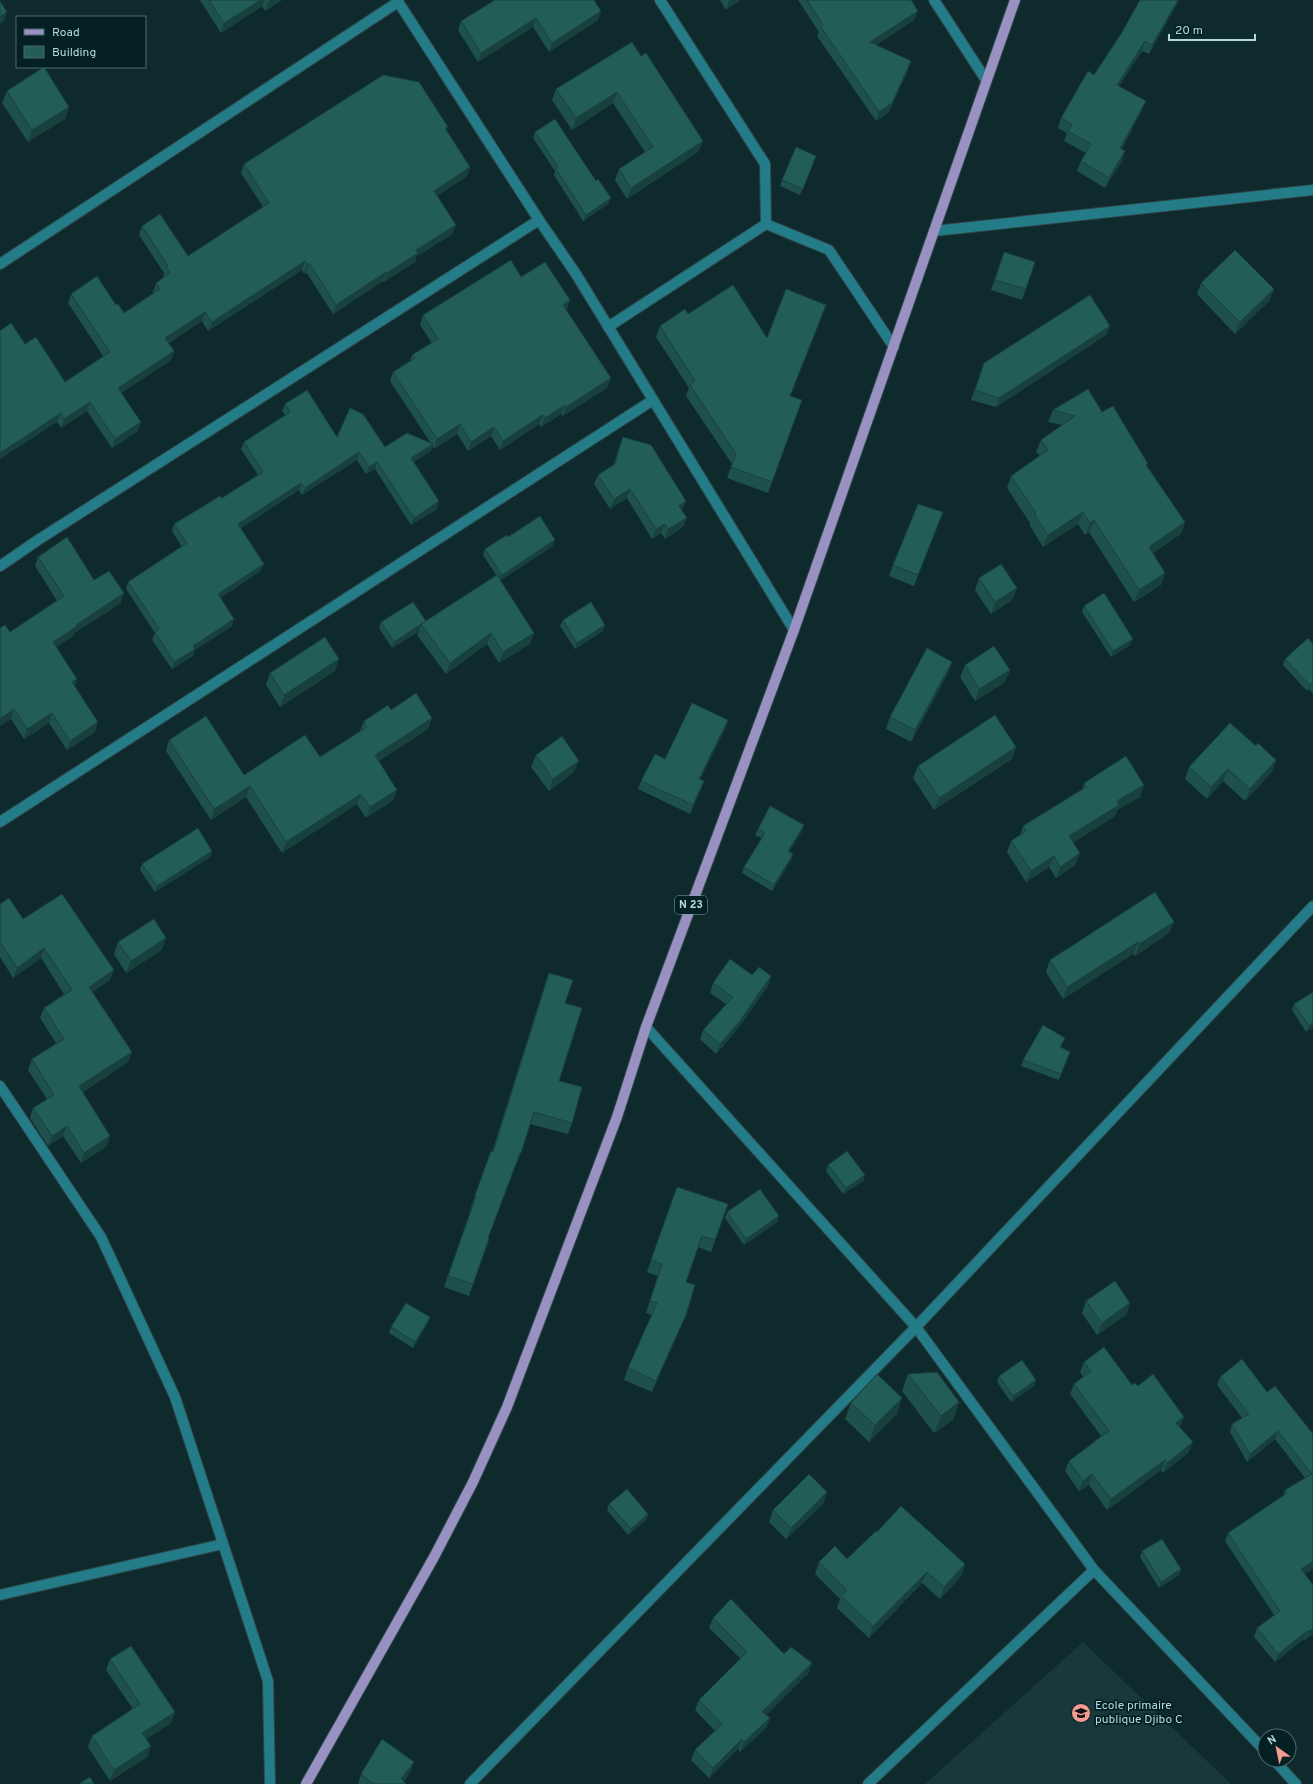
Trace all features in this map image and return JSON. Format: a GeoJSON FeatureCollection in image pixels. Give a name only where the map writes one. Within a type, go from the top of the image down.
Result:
{"type":"FeatureCollection","features":[{"type":"Feature","properties":{"kind":"main road","name":"N 23"},"geometry":{"type":"LineString","coordinates":[[306,1784],[434,1557],[473,1482],[507,1407],[617,1117],[646,1027],[794,630],[1015,0]]}},
{"type":"Feature","properties":{"kind":"street"},"geometry":{"type":"LineString","coordinates":[[660,0],[765,164],[766,224]]}},
{"type":"Feature","properties":{"kind":"street"},"geometry":{"type":"LineString","coordinates":[[934,0],[986,80]]}},
{"type":"Feature","properties":{"kind":"street"},"geometry":{"type":"LineString","coordinates":[[0,264],[398,1],[539,220],[576,274],[794,630]]}},
{"type":"Feature","properties":{"kind":"street"},"geometry":{"type":"LineString","coordinates":[[934,232],[1313,190]]}},
{"type":"Feature","properties":{"kind":"street"},"geometry":{"type":"LineString","coordinates":[[0,566],[38,540],[539,220]]}},
{"type":"Feature","properties":{"kind":"street"},"geometry":{"type":"LineString","coordinates":[[608,326],[766,224]]}},
{"type":"Feature","properties":{"kind":"street"},"geometry":{"type":"LineString","coordinates":[[766,224],[829,250],[894,347]]}},
{"type":"Feature","properties":{"kind":"street"},"geometry":{"type":"LineString","coordinates":[[0,822],[653,400]]}},
{"type":"Feature","properties":{"kind":"street"},"geometry":{"type":"LineString","coordinates":[[470,1784],[916,1327],[1313,906]]}},
{"type":"Feature","properties":{"kind":"street"},"geometry":{"type":"LineString","coordinates":[[646,1027],[916,1327],[1094,1570],[1257,1743]]}},
{"type":"Feature","properties":{"kind":"street"},"geometry":{"type":"LineString","coordinates":[[0,1086],[101,1237],[175,1397],[268,1681],[270,1784]]}},
{"type":"Feature","properties":{"kind":"street"},"geometry":{"type":"LineString","coordinates":[[0,1595],[223,1544]]}},
{"type":"Feature","properties":{"kind":"street"},"geometry":{"type":"LineString","coordinates":[[868,1784],[1094,1570]]}},
{"type":"Feature","properties":{"kind":"street"},"geometry":{"type":"LineString","coordinates":[[1281,1768],[1296,1784]]}},
{"type":"Feature","properties":{"kind":"shaded area","name":"Ecole primaire publique Djibo C"},"geometry":{"type":"Polygon","coordinates":[[[1083,1642],[1231,1784],[925,1784],[1083,1642]]]}},
{"type":"Feature","properties":{"kind":"building"},"geometry":{"type":"Polygon","coordinates":[[[209,0],[261,0],[224,23],[209,0]]]}},
{"type":"Feature","properties":{"kind":"building"},"geometry":{"type":"Polygon","coordinates":[[[495,0],[594,0],[601,11],[552,43],[536,18],[481,53],[461,21],[495,0]]]}},
{"type":"Feature","properties":{"kind":"building"},"geometry":{"type":"Polygon","coordinates":[[[807,0],[911,0],[918,11],[870,42],[911,61],[892,103],[879,112],[821,27],[823,25],[807,0]]]}},
{"type":"Feature","properties":{"kind":"building"},"geometry":{"type":"Polygon","coordinates":[[[1140,0],[1178,0],[1152,45],[1145,41],[1117,85],[1146,101],[1120,148],[1125,151],[1109,178],[1081,161],[1091,144],[1068,131],[1072,124],[1061,118],[1088,71],[1094,75],[1121,34],[1140,0]]]}},
{"type":"Feature","properties":{"kind":"building"},"geometry":{"type":"Polygon","coordinates":[[[0,1],[7,12],[0,17],[0,1]]]}},
{"type":"Feature","properties":{"kind":"building"},"geometry":{"type":"Polygon","coordinates":[[[632,42],[641,56],[646,53],[703,141],[631,188],[619,169],[653,147],[617,92],[576,118],[556,89],[632,42]]]}},
{"type":"Feature","properties":{"kind":"building"},"geometry":{"type":"Polygon","coordinates":[[[45,68],[69,107],[32,130],[7,91],[45,68]]]}},
{"type":"Feature","properties":{"kind":"building"},"geometry":{"type":"Polygon","coordinates":[[[383,75],[419,82],[448,127],[445,128],[470,167],[434,191],[456,225],[416,250],[418,253],[336,305],[309,263],[307,265],[305,261],[212,322],[205,312],[165,338],[174,351],[118,388],[141,422],[115,439],[90,402],[64,419],[61,413],[0,453],[0,331],[11,323],[25,344],[36,337],[65,382],[110,352],[71,294],[97,276],[116,305],[118,304],[124,313],[160,289],[156,283],[170,273],[166,267],[168,266],[142,226],[160,214],[188,256],[269,203],[244,164],[383,75]]]}},
{"type":"Feature","properties":{"kind":"building"},"geometry":{"type":"Polygon","coordinates":[[[555,119],[596,181],[598,179],[611,198],[586,215],[556,169],[558,167],[535,132],[555,119]]]}},
{"type":"Feature","properties":{"kind":"building"},"geometry":{"type":"Polygon","coordinates":[[[796,147],[816,156],[803,189],[782,180],[796,147]]]}},
{"type":"Feature","properties":{"kind":"building"},"geometry":{"type":"Polygon","coordinates":[[[1235,250],[1274,289],[1240,322],[1201,283],[1235,250]]]}},
{"type":"Feature","properties":{"kind":"building"},"geometry":{"type":"Polygon","coordinates":[[[1004,252],[1035,262],[1026,289],[995,280],[1004,252]]]}},
{"type":"Feature","properties":{"kind":"building"},"geometry":{"type":"Polygon","coordinates":[[[511,260],[521,277],[545,262],[570,300],[563,305],[611,378],[566,407],[565,405],[545,418],[543,415],[503,441],[494,427],[471,442],[460,424],[437,439],[393,372],[415,358],[412,355],[438,339],[423,315],[511,260]]]}},
{"type":"Feature","properties":{"kind":"building"},"geometry":{"type":"Polygon","coordinates":[[[733,285],[767,338],[786,289],[826,305],[790,396],[802,400],[772,482],[731,467],[736,454],[690,385],[695,381],[660,326],[685,309],[688,314],[733,285]]]}},
{"type":"Feature","properties":{"kind":"building"},"geometry":{"type":"Polygon","coordinates":[[[1090,295],[1110,326],[999,398],[975,390],[984,363],[1090,295]]]}},
{"type":"Feature","properties":{"kind":"building"},"geometry":{"type":"Polygon","coordinates":[[[1088,389],[1102,412],[1113,406],[1148,464],[1146,465],[1185,522],[1149,547],[1165,573],[1139,590],[1094,520],[1090,523],[1083,512],[1048,535],[1034,514],[1036,513],[1011,476],[1048,450],[1041,440],[1075,416],[1053,410],[1088,389]]]}},
{"type":"Feature","properties":{"kind":"building"},"geometry":{"type":"Polygon","coordinates":[[[307,390],[337,437],[350,408],[363,414],[385,447],[407,433],[433,444],[411,458],[439,501],[414,518],[377,462],[369,467],[359,452],[305,488],[301,483],[238,524],[264,564],[218,594],[234,619],[193,646],[195,649],[174,662],[155,632],[159,629],[128,582],[187,543],[174,524],[220,496],[222,498],[263,472],[244,442],[290,412],[285,404],[307,390]]]}},
{"type":"Feature","properties":{"kind":"building"},"geometry":{"type":"Polygon","coordinates":[[[623,437],[651,445],[686,501],[679,506],[687,518],[668,529],[665,524],[656,529],[630,489],[614,499],[598,475],[615,464],[623,437]]]}},
{"type":"Feature","properties":{"kind":"building"},"geometry":{"type":"Polygon","coordinates":[[[918,504],[943,512],[918,575],[893,565],[918,504]]]}},
{"type":"Feature","properties":{"kind":"building"},"geometry":{"type":"Polygon","coordinates":[[[540,516],[555,540],[502,575],[485,549],[507,535],[508,537],[540,516]]]}},
{"type":"Feature","properties":{"kind":"building"},"geometry":{"type":"Polygon","coordinates":[[[67,537],[94,580],[109,571],[124,593],[53,642],[77,679],[72,682],[98,722],[70,741],[52,713],[27,729],[14,709],[0,719],[0,628],[5,625],[10,632],[64,596],[38,557],[67,537]]]}},
{"type":"Feature","properties":{"kind":"building"},"geometry":{"type":"Polygon","coordinates":[[[1001,564],[1017,588],[995,602],[979,578],[1001,564]]]}},
{"type":"Feature","properties":{"kind":"building"},"geometry":{"type":"Polygon","coordinates":[[[497,575],[534,633],[503,652],[491,633],[450,663],[421,624],[497,575]]]}},
{"type":"Feature","properties":{"kind":"building"},"geometry":{"type":"Polygon","coordinates":[[[1104,593],[1133,639],[1113,651],[1084,606],[1104,593]]]}},
{"type":"Feature","properties":{"kind":"building"},"geometry":{"type":"Polygon","coordinates":[[[413,602],[426,621],[394,642],[381,622],[413,602]]]}},
{"type":"Feature","properties":{"kind":"building"},"geometry":{"type":"Polygon","coordinates":[[[591,602],[605,625],[577,643],[563,620],[591,602]]]}},
{"type":"Feature","properties":{"kind":"building"},"geometry":{"type":"Polygon","coordinates":[[[325,637],[339,659],[284,695],[270,673],[325,637]]]}},
{"type":"Feature","properties":{"kind":"building"},"geometry":{"type":"Polygon","coordinates":[[[1308,638],[1313,644],[1313,685],[1311,683],[1310,685],[1285,659],[1308,638]]]}},
{"type":"Feature","properties":{"kind":"building"},"geometry":{"type":"Polygon","coordinates":[[[994,646],[1010,670],[979,689],[965,665],[994,646]]]}},
{"type":"Feature","properties":{"kind":"building"},"geometry":{"type":"Polygon","coordinates":[[[927,648],[952,662],[915,730],[890,717],[927,648]]]}},
{"type":"Feature","properties":{"kind":"building"},"geometry":{"type":"Polygon","coordinates":[[[416,693],[432,718],[375,755],[397,790],[370,807],[361,794],[286,842],[250,786],[214,809],[169,740],[206,716],[244,775],[305,735],[320,757],[367,727],[364,721],[388,705],[391,710],[416,693]]]}},
{"type":"Feature","properties":{"kind":"building"},"geometry":{"type":"Polygon","coordinates":[[[692,703],[728,720],[699,779],[704,781],[693,805],[641,781],[655,754],[665,759],[692,703]]]}},
{"type":"Feature","properties":{"kind":"building"},"geometry":{"type":"Polygon","coordinates":[[[995,715],[1016,747],[939,798],[918,766],[995,715]]]}},
{"type":"Feature","properties":{"kind":"building"},"geometry":{"type":"Polygon","coordinates":[[[1230,723],[1256,746],[1258,743],[1276,760],[1250,789],[1228,769],[1211,787],[1189,767],[1230,723]]]}},
{"type":"Feature","properties":{"kind":"building"},"geometry":{"type":"Polygon","coordinates":[[[562,736],[579,761],[553,779],[536,755],[562,736]]]}},
{"type":"Feature","properties":{"kind":"building"},"geometry":{"type":"Polygon","coordinates":[[[1126,756],[1144,785],[1117,801],[1119,805],[1069,836],[1080,853],[1060,867],[1054,856],[1031,871],[1011,841],[1026,831],[1023,826],[1086,787],[1084,783],[1126,756]]]}},
{"type":"Feature","properties":{"kind":"building"},"geometry":{"type":"Polygon","coordinates":[[[770,806],[804,825],[788,851],[793,854],[774,885],[744,867],[765,833],[758,829],[770,806]]]}},
{"type":"Feature","properties":{"kind":"building"},"geometry":{"type":"Polygon","coordinates":[[[198,828],[212,851],[157,886],[142,864],[198,828]]]}},
{"type":"Feature","properties":{"kind":"building"},"geometry":{"type":"Polygon","coordinates":[[[1155,892],[1174,922],[1139,944],[1138,942],[1067,987],[1050,960],[1155,892]]]}},
{"type":"Feature","properties":{"kind":"building"},"geometry":{"type":"Polygon","coordinates":[[[62,894],[114,970],[89,987],[132,1052],[79,1086],[110,1136],[84,1153],[67,1126],[52,1136],[33,1108],[54,1095],[32,1059],[64,1039],[44,1008],[72,990],[44,948],[17,968],[0,942],[0,904],[9,898],[23,919],[62,894]]]}},
{"type":"Feature","properties":{"kind":"building"},"geometry":{"type":"Polygon","coordinates":[[[154,919],[166,938],[131,961],[118,942],[154,919]]]}},
{"type":"Feature","properties":{"kind":"building"},"geometry":{"type":"Polygon","coordinates":[[[730,959],[752,975],[759,967],[771,976],[739,1022],[720,1044],[703,1030],[733,997],[713,983],[730,959]]]}},
{"type":"Feature","properties":{"kind":"building"},"geometry":{"type":"Polygon","coordinates":[[[549,973],[573,980],[565,1003],[582,1008],[559,1081],[582,1087],[572,1123],[534,1112],[521,1153],[488,1238],[489,1239],[473,1284],[448,1276],[491,1151],[493,1152],[549,973]]]}},
{"type":"Feature","properties":{"kind":"building"},"geometry":{"type":"Polygon","coordinates":[[[1313,992],[1313,1023],[1309,1026],[1294,1004],[1313,992]]]}},
{"type":"Feature","properties":{"kind":"building"},"geometry":{"type":"Polygon","coordinates":[[[1043,1025],[1065,1038],[1060,1047],[1070,1052],[1061,1074],[1023,1060],[1043,1025]]]}},
{"type":"Feature","properties":{"kind":"building"},"geometry":{"type":"Polygon","coordinates":[[[847,1151],[865,1175],[846,1188],[828,1165],[847,1151]]]}},
{"type":"Feature","properties":{"kind":"building"},"geometry":{"type":"Polygon","coordinates":[[[677,1187],[728,1204],[715,1240],[702,1236],[686,1282],[695,1285],[686,1315],[656,1381],[628,1368],[657,1303],[650,1301],[662,1264],[651,1260],[677,1187]]]}},
{"type":"Feature","properties":{"kind":"building"},"geometry":{"type":"Polygon","coordinates":[[[760,1189],[779,1216],[746,1239],[727,1212],[760,1189]]]}},
{"type":"Feature","properties":{"kind":"building"},"geometry":{"type":"Polygon","coordinates":[[[1115,1281],[1130,1303],[1102,1323],[1086,1301],[1115,1281]]]}},
{"type":"Feature","properties":{"kind":"building"},"geometry":{"type":"Polygon","coordinates":[[[406,1303],[430,1317],[415,1342],[391,1327],[406,1303]]]}},
{"type":"Feature","properties":{"kind":"building"},"geometry":{"type":"Polygon","coordinates":[[[1104,1347],[1132,1385],[1135,1383],[1138,1386],[1153,1374],[1184,1417],[1176,1423],[1193,1442],[1167,1463],[1165,1460],[1111,1499],[1092,1474],[1083,1481],[1069,1461],[1109,1431],[1074,1384],[1091,1371],[1084,1362],[1104,1347]]]}},
{"type":"Feature","properties":{"kind":"building"},"geometry":{"type":"Polygon","coordinates":[[[1242,1359],[1267,1392],[1275,1386],[1313,1434],[1313,1562],[1301,1569],[1313,1585],[1313,1628],[1278,1654],[1257,1628],[1280,1611],[1228,1533],[1287,1493],[1285,1490],[1312,1474],[1278,1431],[1250,1454],[1232,1424],[1249,1414],[1220,1377],[1242,1359]]]}},
{"type":"Feature","properties":{"kind":"building"},"geometry":{"type":"Polygon","coordinates":[[[1022,1360],[1036,1380],[1013,1396],[999,1376],[1022,1360]]]}},
{"type":"Feature","properties":{"kind":"building"},"geometry":{"type":"Polygon","coordinates":[[[937,1372],[959,1402],[941,1416],[908,1374],[937,1372]]]}},
{"type":"Feature","properties":{"kind":"building"},"geometry":{"type":"Polygon","coordinates":[[[877,1374],[902,1398],[875,1425],[851,1403],[877,1374]]]}},
{"type":"Feature","properties":{"kind":"building"},"geometry":{"type":"Polygon","coordinates":[[[809,1474],[827,1492],[791,1528],[773,1510],[809,1474]]]}},
{"type":"Feature","properties":{"kind":"building"},"geometry":{"type":"Polygon","coordinates":[[[627,1489],[648,1514],[631,1529],[609,1504],[627,1489]]]}},
{"type":"Feature","properties":{"kind":"building"},"geometry":{"type":"Polygon","coordinates":[[[901,1506],[965,1564],[944,1587],[927,1572],[873,1626],[841,1596],[847,1590],[819,1562],[835,1546],[847,1559],[876,1531],[877,1532],[901,1506]]]}},
{"type":"Feature","properties":{"kind":"building"},"geometry":{"type":"Polygon","coordinates":[[[1162,1539],[1181,1569],[1161,1582],[1142,1551],[1162,1539]]]}},
{"type":"Feature","properties":{"kind":"building"},"geometry":{"type":"Polygon","coordinates":[[[731,1599],[784,1654],[791,1647],[812,1663],[762,1712],[770,1718],[744,1742],[742,1739],[713,1768],[695,1750],[722,1724],[699,1700],[747,1652],[713,1618],[731,1599]]]}},
{"type":"Feature","properties":{"kind":"building"},"geometry":{"type":"Polygon","coordinates":[[[131,1646],[175,1712],[142,1733],[151,1746],[114,1770],[92,1736],[140,1704],[110,1659],[131,1646]]]}},
{"type":"Feature","properties":{"kind":"building"},"geometry":{"type":"Polygon","coordinates":[[[382,1739],[414,1762],[401,1779],[406,1784],[373,1784],[361,1774],[382,1739]]]}},
{"type":"Feature","properties":{"kind":"building"},"geometry":{"type":"Polygon","coordinates":[[[90,1777],[94,1784],[79,1784],[90,1777]]]}},
{"type":"Feature","properties":{"kind":"place","name":"Ecole primaire publique Djibo C"},"geometry":{"type":"Point","coordinates":[1081,1713]}}]}
